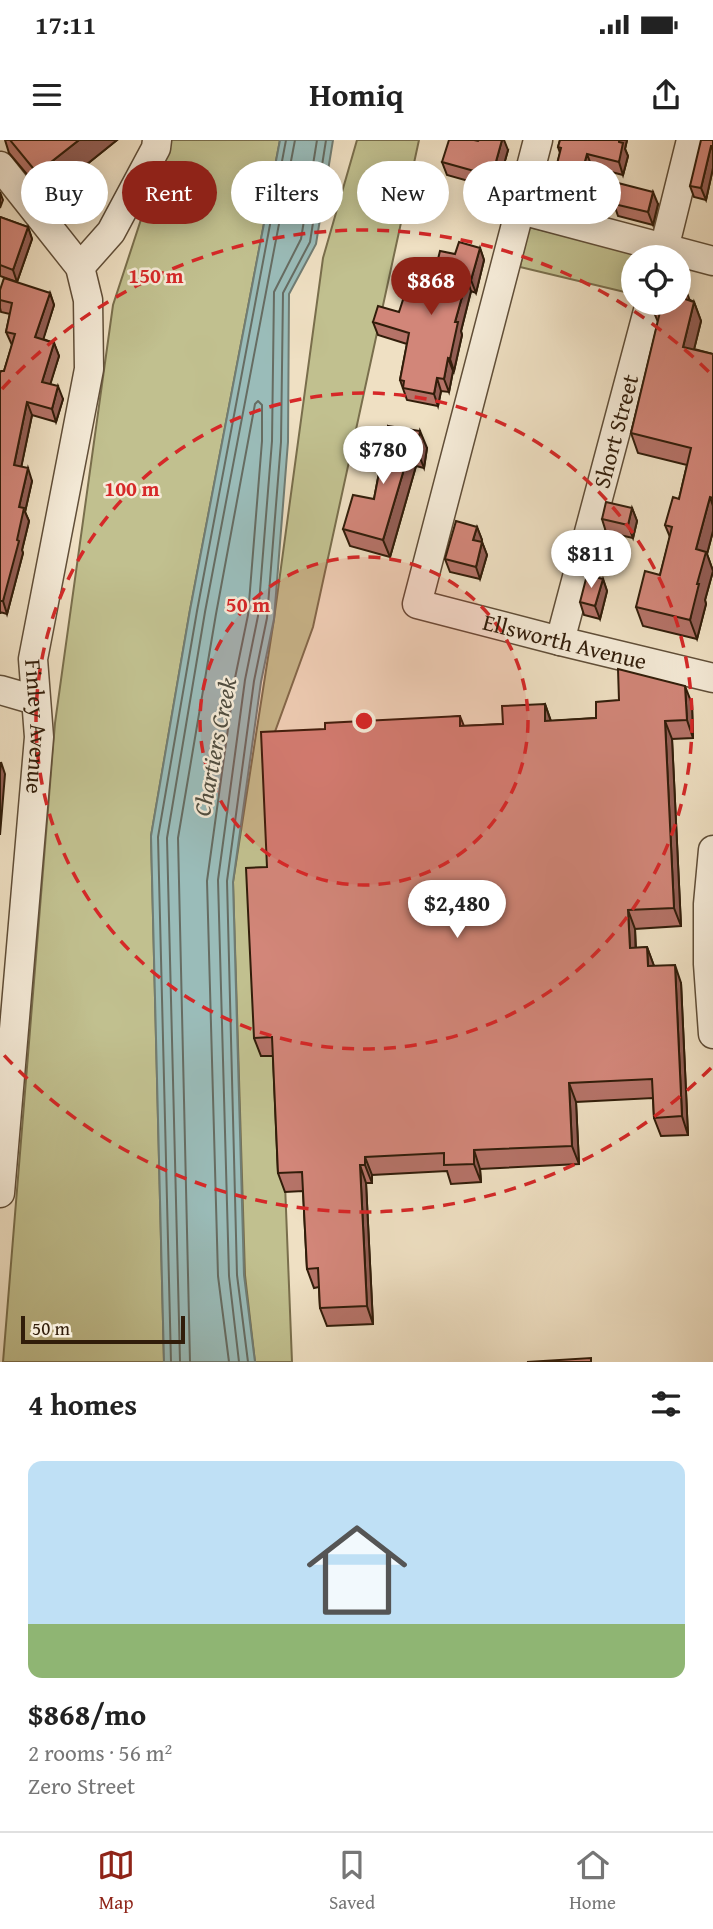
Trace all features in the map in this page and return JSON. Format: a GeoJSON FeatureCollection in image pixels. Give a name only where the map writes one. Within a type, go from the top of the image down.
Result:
{"type":"FeatureCollection","features":[{"type":"Feature","properties":{"kind":"street"},"geometry":{"type":"LineString","coordinates":[[80,267],[111,232],[156,148],[156,140]]}},
{"type":"Feature","properties":{"kind":"street"},"geometry":{"type":"LineString","coordinates":[[533,161],[538,140]]}},
{"type":"Feature","properties":{"kind":"street"},"geometry":{"type":"LineString","coordinates":[[665,245],[691,140]]}},
{"type":"Feature","properties":{"kind":"street","name":"Finley Avenue"},"geometry":{"type":"LineString","coordinates":[[0,166],[80,267],[88,300],[89,369],[33,659],[39,737],[0,1193]]}},
{"type":"Feature","properties":{"kind":"street","name":"Ellsworth Avenue"},"geometry":{"type":"LineString","coordinates":[[517,224],[417,604],[713,678]]}},
{"type":"Feature","properties":{"kind":"street"},"geometry":{"type":"LineString","coordinates":[[567,224],[637,245]]}},
{"type":"Feature","properties":{"kind":"street"},"geometry":{"type":"LineString","coordinates":[[691,257],[713,261]]}},
{"type":"Feature","properties":{"kind":"street","name":"Short Street"},"geometry":{"type":"LineString","coordinates":[[560,641],[647,315]]}},
{"type":"Feature","properties":{"kind":"street"},"geometry":{"type":"LineString","coordinates":[[0,690],[36,700]]}},
{"type":"Feature","properties":{"kind":"street"},"geometry":{"type":"LineString","coordinates":[[713,850],[708,905],[713,1034]]}},
{"type":"Feature","properties":{"kind":"shaded area"},"geometry":{"type":"Polygon","coordinates":[[[167,140],[280,140],[276,161],[231,161],[231,224],[264,224],[190,610],[151,836],[164,1362],[3,1362],[55,723],[113,305],[140,224],[217,224],[217,161],[160,161],[167,140]]]}},
{"type":"Feature","properties":{"kind":"shaded area"},"geometry":{"type":"Polygon","coordinates":[[[357,140],[419,140],[414,161],[357,161],[357,224],[401,224],[313,627],[268,751],[292,1362],[255,1362],[245,1275],[233,882],[274,619],[323,258],[333,224],[343,224],[343,189],[357,140]]]}},
{"type":"Feature","properties":{"kind":"shaded area"},"geometry":{"type":"Polygon","coordinates":[[[529,227],[621,249],[621,291],[520,267],[529,227]]]}},
{"type":"Feature","properties":{"kind":"water"},"geometry":{"type":"Polygon","coordinates":[[[280,140],[333,140],[330,161],[276,161],[280,140]]]}},
{"type":"Feature","properties":{"kind":"water","name":"Chartiers Creek"},"geometry":{"type":"Polygon","coordinates":[[[264,224],[319,224],[316,244],[289,294],[288,442],[274,619],[261,682],[233,882],[244,1275],[255,1362],[164,1362],[151,836],[190,610],[264,224]]]}},
{"type":"Feature","properties":{"kind":"building"},"geometry":{"type":"Polygon","coordinates":[[[10,140],[79,140],[52,161],[27,161],[10,140]]]}},
{"type":"Feature","properties":{"kind":"building"},"geometry":{"type":"Polygon","coordinates":[[[449,140],[502,140],[496,161],[463,161],[463,168],[449,164],[449,161],[442,161],[449,140]]]}},
{"type":"Feature","properties":{"kind":"building"},"geometry":{"type":"Polygon","coordinates":[[[560,140],[619,140],[623,143],[619,161],[587,154],[585,161],[558,161],[561,148],[558,147],[560,140]]]}},
{"type":"Feature","properties":{"kind":"building"},"geometry":{"type":"Polygon","coordinates":[[[701,140],[713,140],[713,146],[701,188],[690,186],[701,140]]]}},
{"type":"Feature","properties":{"kind":"building"},"geometry":{"type":"Polygon","coordinates":[[[621,184],[653,192],[648,212],[621,206],[621,184]]]}},
{"type":"Feature","properties":{"kind":"building"},"geometry":{"type":"Polygon","coordinates":[[[0,217],[28,227],[13,270],[0,265],[0,217]]]}},
{"type":"Feature","properties":{"kind":"building"},"geometry":{"type":"Polygon","coordinates":[[[459,242],[480,248],[471,280],[467,279],[455,322],[458,322],[444,379],[437,378],[434,394],[403,388],[404,381],[400,380],[409,333],[373,322],[378,306],[399,312],[413,269],[434,275],[440,251],[455,254],[459,242]]]}},
{"type":"Feature","properties":{"kind":"building"},"geometry":{"type":"Polygon","coordinates":[[[4,278],[50,293],[35,337],[54,343],[42,382],[58,386],[52,409],[27,402],[14,465],[28,468],[19,507],[24,508],[17,540],[19,541],[3,601],[0,601],[0,373],[4,371],[15,334],[6,332],[12,303],[0,300],[4,278]]]}},
{"type":"Feature","properties":{"kind":"building"},"geometry":{"type":"Polygon","coordinates":[[[659,315],[691,315],[683,347],[713,354],[713,498],[710,497],[696,549],[706,552],[690,620],[636,607],[645,571],[660,575],[672,527],[665,525],[673,497],[679,499],[691,448],[631,433],[659,315]]]}},
{"type":"Feature","properties":{"kind":"building"},"geometry":{"type":"Polygon","coordinates":[[[388,426],[420,431],[417,450],[410,449],[383,540],[343,529],[353,495],[374,499],[388,426]]]}},
{"type":"Feature","properties":{"kind":"building"},"geometry":{"type":"Polygon","coordinates":[[[606,502],[632,508],[628,525],[602,519],[606,502]]]}},
{"type":"Feature","properties":{"kind":"building"},"geometry":{"type":"Polygon","coordinates":[[[456,521],[477,527],[473,540],[482,542],[476,567],[445,559],[456,521]]]}},
{"type":"Feature","properties":{"kind":"building"},"geometry":{"type":"Polygon","coordinates":[[[587,575],[603,579],[595,606],[580,602],[587,575]]]}},
{"type":"Feature","properties":{"kind":"building"},"geometry":{"type":"Polygon","coordinates":[[[618,669],[685,686],[687,720],[665,721],[674,908],[628,910],[630,948],[647,947],[648,966],[675,965],[682,1116],[654,1118],[652,1079],[569,1083],[572,1146],[474,1150],[474,1164],[444,1165],[444,1153],[365,1157],[365,1165],[360,1165],[367,1306],[320,1308],[318,1268],[307,1269],[302,1172],[278,1173],[272,1037],[254,1038],[246,868],[267,867],[261,732],[325,729],[325,723],[460,716],[460,726],[503,724],[502,706],[545,704],[545,721],[596,718],[596,702],[619,700],[618,669]]]}},
{"type":"Feature","properties":{"kind":"building"},"geometry":{"type":"Polygon","coordinates":[[[591,1358],[591,1362],[527,1362],[591,1358]]]}}]}
